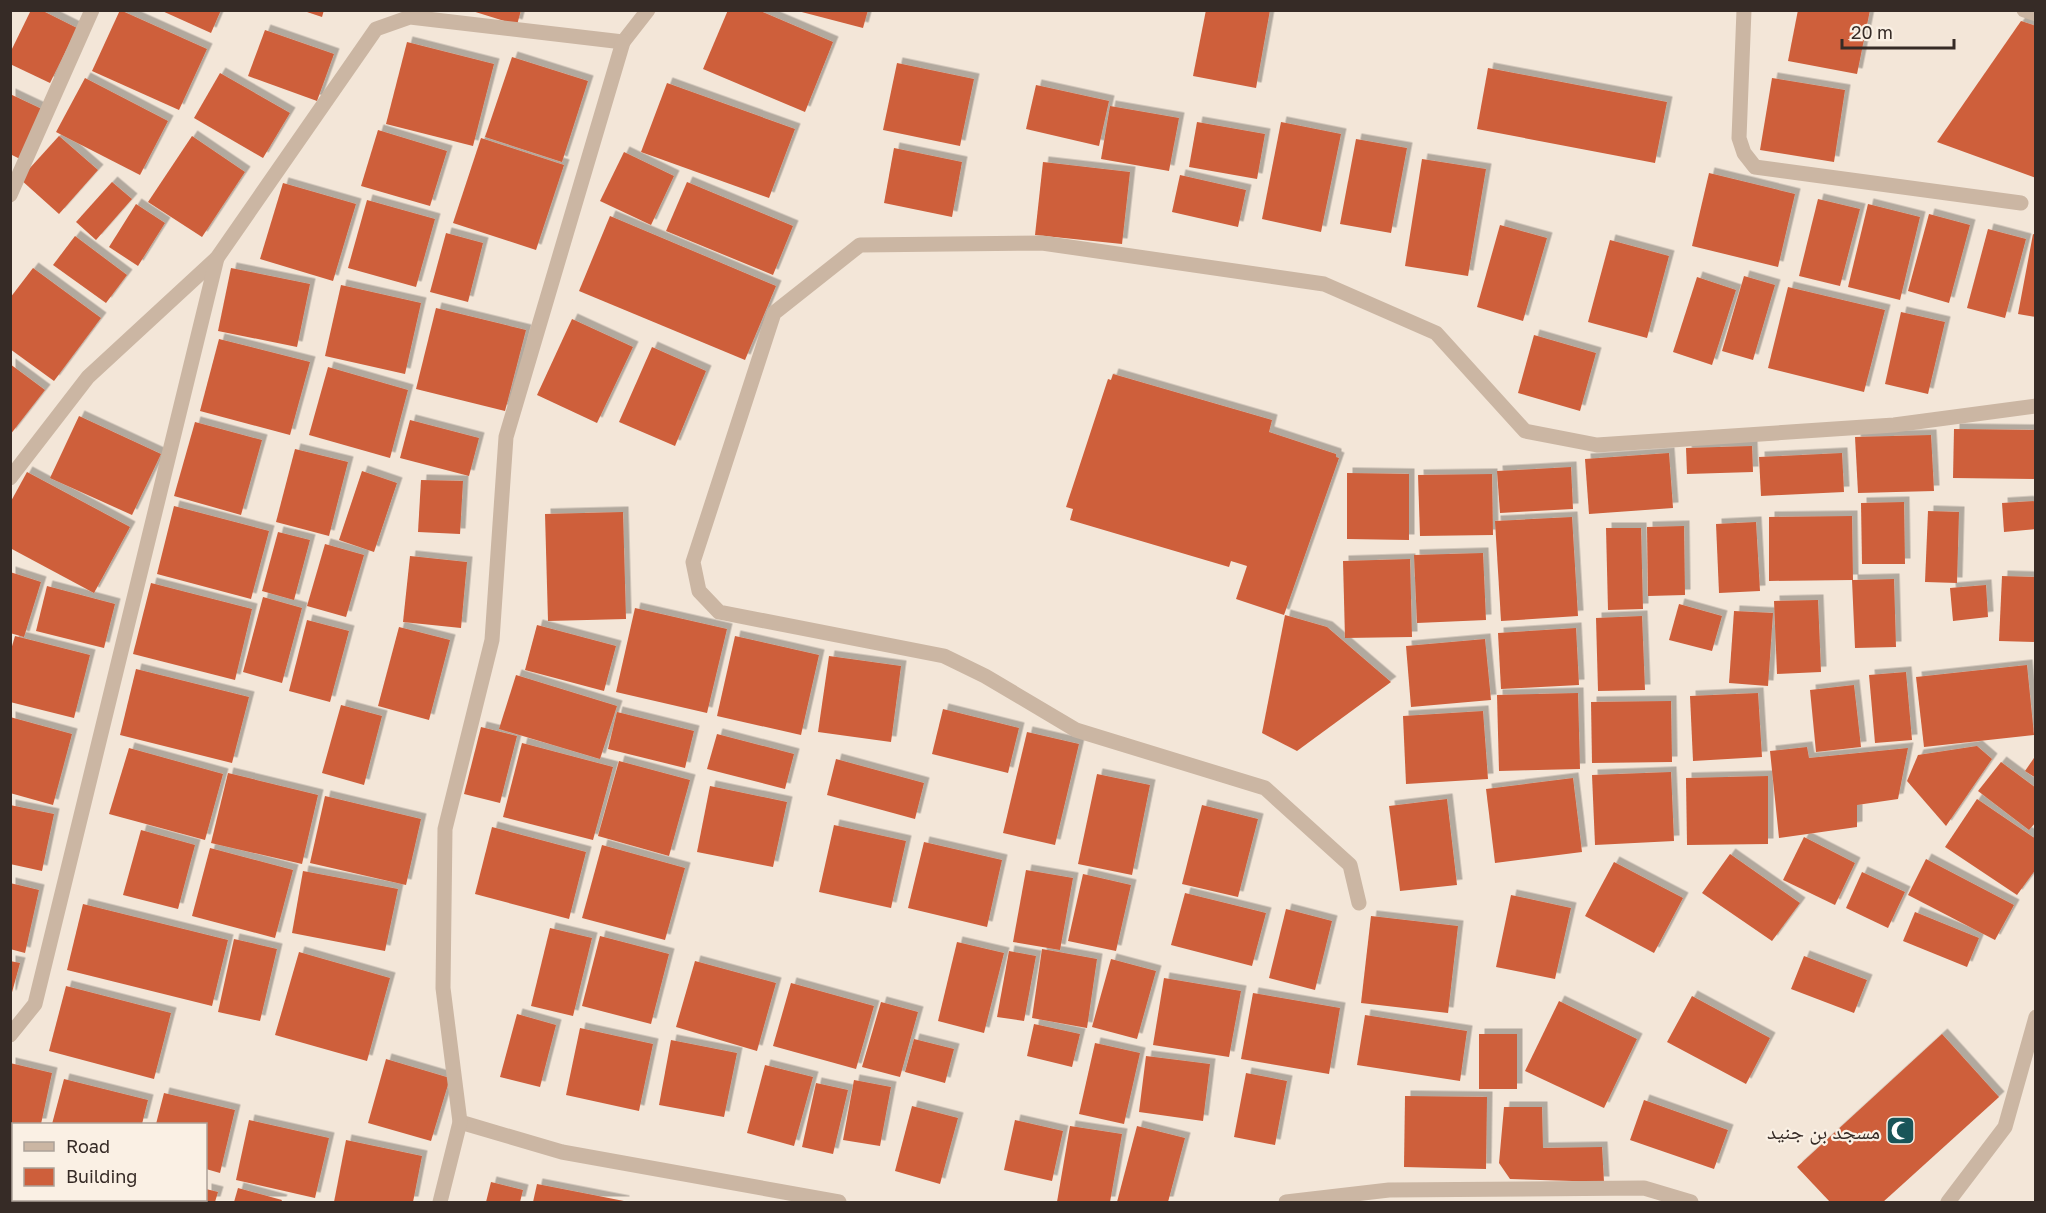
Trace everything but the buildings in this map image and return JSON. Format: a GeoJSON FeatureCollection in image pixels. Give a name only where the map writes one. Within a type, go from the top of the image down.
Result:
{"type":"FeatureCollection","features":[{"type":"Feature","properties":{"kind":"street"},"geometry":{"type":"LineString","coordinates":[[10,195],[92,10]]}},
{"type":"Feature","properties":{"kind":"street"},"geometry":{"type":"LineString","coordinates":[[440,1203],[460,1122],[443,988],[445,829],[492,640],[506,437],[623,42],[648,10]]}},
{"type":"Feature","properties":{"kind":"street"},"geometry":{"type":"LineString","coordinates":[[1744,10],[1739,138],[1744,153],[1755,167],[2021,203]]}},
{"type":"Feature","properties":{"kind":"street"},"geometry":{"type":"LineString","coordinates":[[2024,10],[2036,14]]}},
{"type":"Feature","properties":{"kind":"street"},"geometry":{"type":"LineString","coordinates":[[10,478],[88,377],[217,258],[376,29],[410,17],[623,42]]}},
{"type":"Feature","properties":{"kind":"street"},"geometry":{"type":"LineString","coordinates":[[1359,903],[1350,864],[1265,788],[1076,730],[985,676],[944,656],[719,612],[699,591],[693,562],[774,313],[860,245],[1042,243],[1324,284],[1436,333],[1525,430],[1597,445],[1894,425],[2036,406]]}},
{"type":"Feature","properties":{"kind":"street"},"geometry":{"type":"LineString","coordinates":[[10,1035],[36,1004],[217,258]]}},
{"type":"Feature","properties":{"kind":"street"},"geometry":{"type":"LineString","coordinates":[[1948,1203],[2005,1126],[2036,1017]]}},
{"type":"Feature","properties":{"kind":"street"},"geometry":{"type":"LineString","coordinates":[[460,1122],[562,1152],[839,1203]]}},
{"type":"Feature","properties":{"kind":"street"},"geometry":{"type":"LineString","coordinates":[[1286,1203],[1389,1190],[1644,1188],[1691,1203]]}},
{"type":"Feature","properties":{"kind":"place","name":"مسجد بن جنيد"},"geometry":{"type":"Point","coordinates":[1901,1131]}}]}
